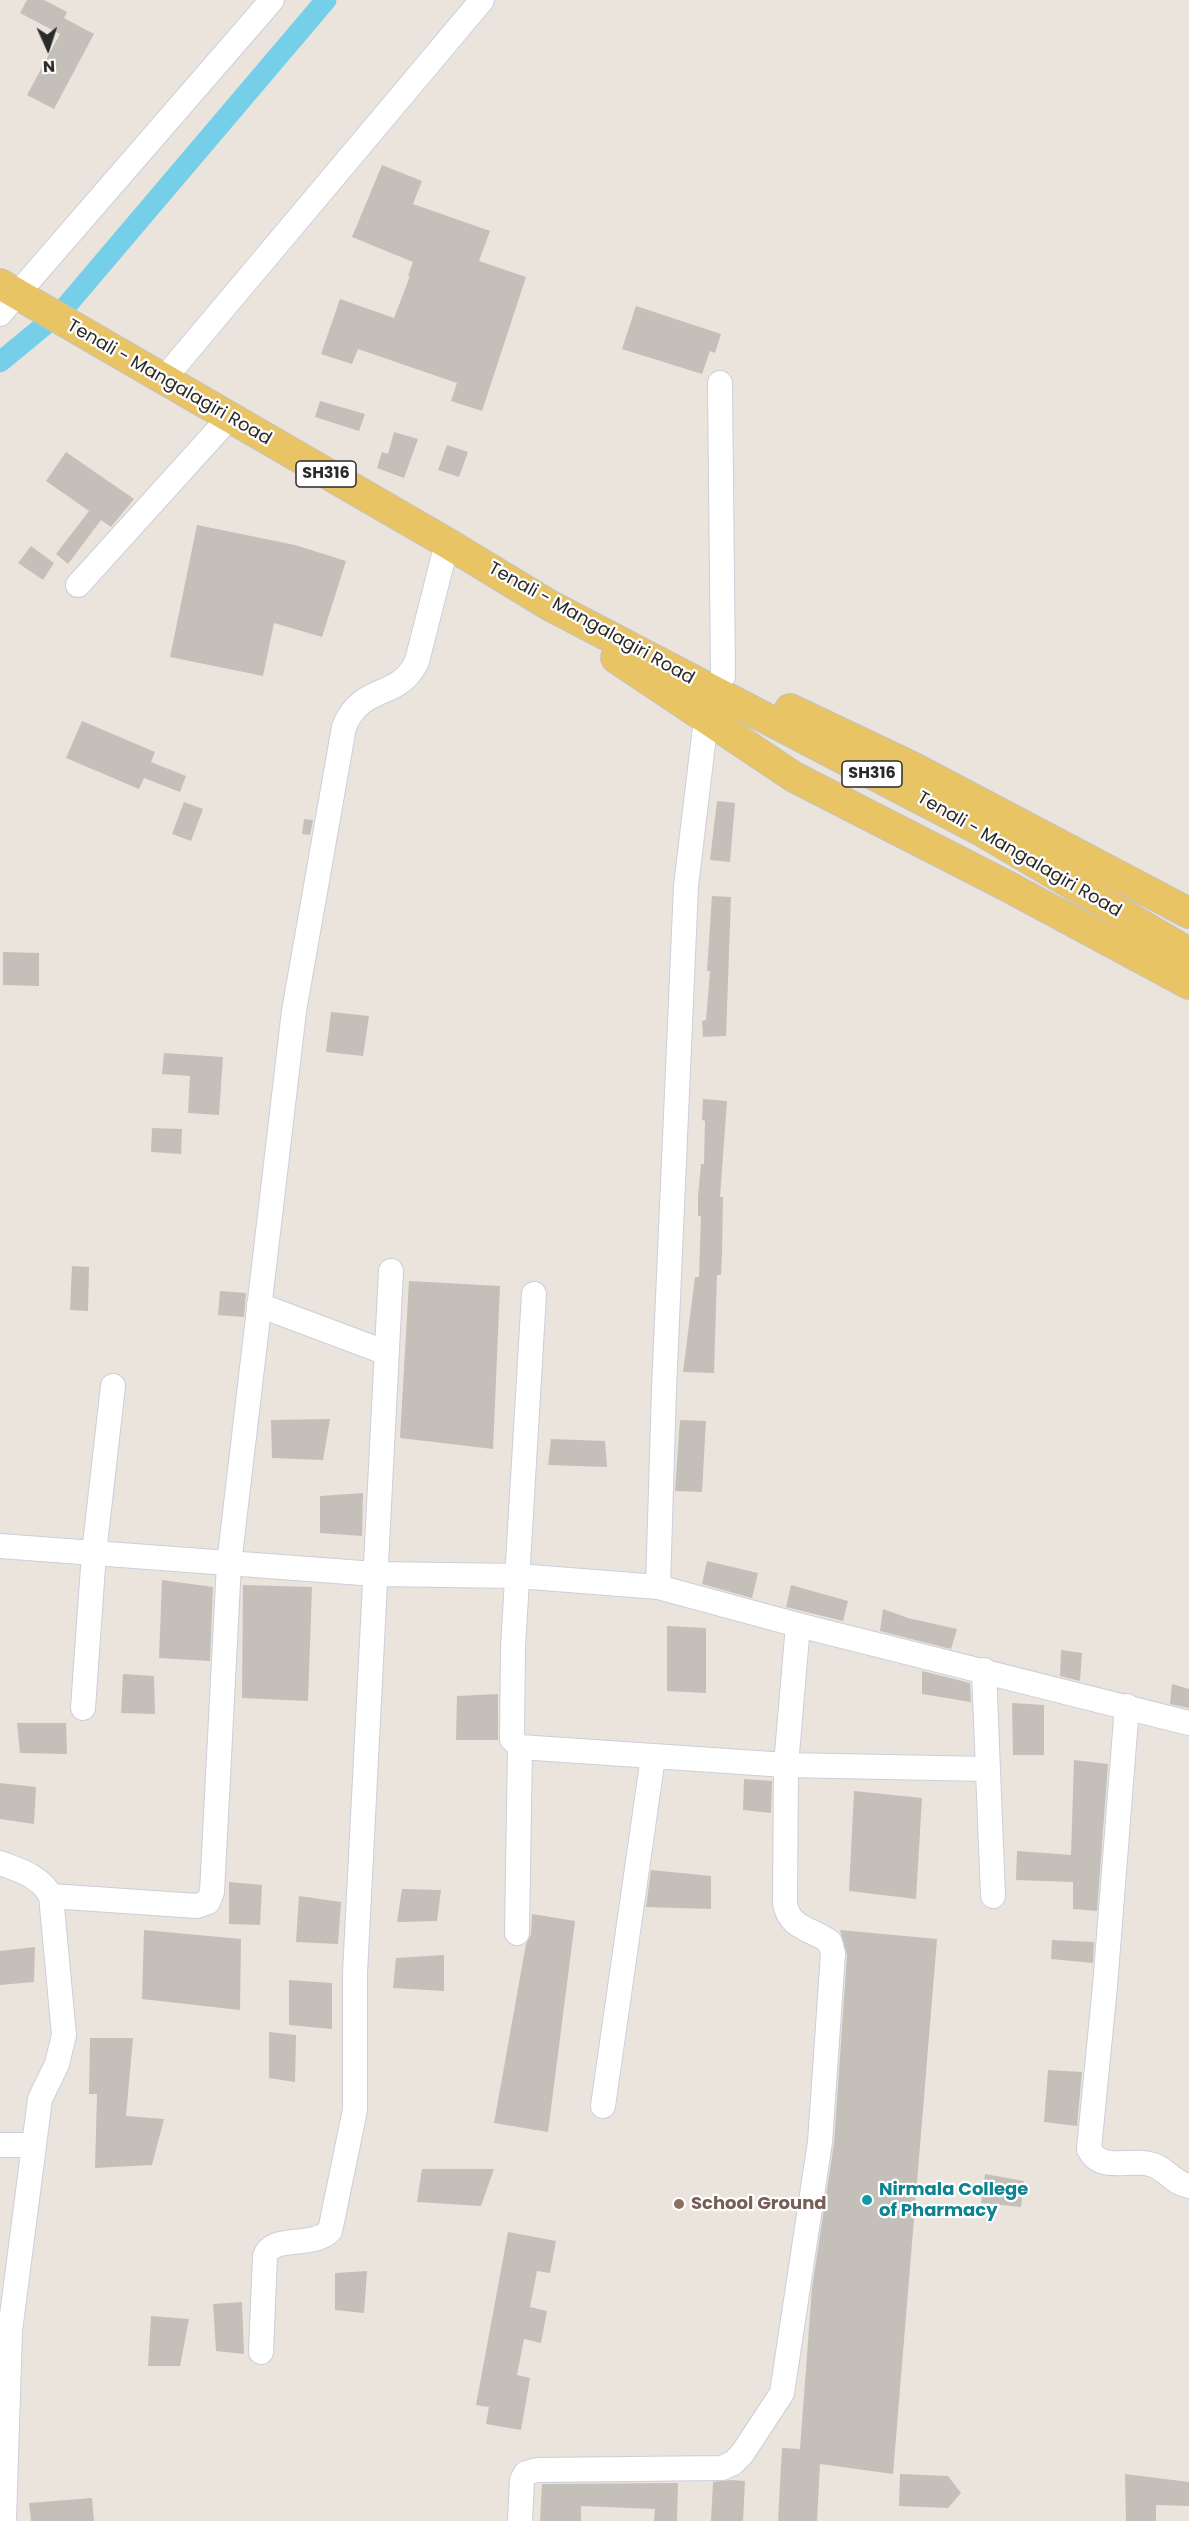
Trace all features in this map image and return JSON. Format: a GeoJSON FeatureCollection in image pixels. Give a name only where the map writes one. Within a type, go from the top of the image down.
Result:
{"type":"FeatureCollection","features":[{"type":"Feature","properties":{"kind":"main road","name":"Tenali - Mangalagiri Road"},"geometry":{"type":"LineString","coordinates":[[10,297],[103,345],[447,543],[549,605],[980,830],[1189,953]]}},
{"type":"Feature","properties":{"kind":"main road"},"geometry":{"type":"LineString","coordinates":[[505,578],[723,676],[912,767],[1189,913]]}},
{"type":"Feature","properties":{"kind":"main road"},"geometry":{"type":"LineString","coordinates":[[505,578],[577,632],[794,777],[1007,886],[1189,984]]}},
{"type":"Feature","properties":{"kind":"street"},"geometry":{"type":"LineString","coordinates":[[10,297],[272,0]]}},
{"type":"Feature","properties":{"kind":"street"},"geometry":{"type":"LineString","coordinates":[[163,380],[482,0]]}},
{"type":"Feature","properties":{"kind":"street"},"geometry":{"type":"LineString","coordinates":[[720,383],[723,676]]}},
{"type":"Feature","properties":{"kind":"street"},"geometry":{"type":"LineString","coordinates":[[78,585],[229,418]]}},
{"type":"Feature","properties":{"kind":"street"},"geometry":{"type":"LineString","coordinates":[[51,1896],[197,1906],[208,1902],[212,1892],[229,1564],[294,1011],[344,727],[350,712],[365,698],[401,683],[411,674],[417,661],[447,543]]}},
{"type":"Feature","properties":{"kind":"street"},"geometry":{"type":"LineString","coordinates":[[658,1587],[664,1389],[686,886],[706,718]]}},
{"type":"Feature","properties":{"kind":"street"},"geometry":{"type":"LineString","coordinates":[[261,2352],[265,2256],[268,2249],[275,2244],[321,2239],[330,2231],[355,2110],[355,1973],[391,1271]]}},
{"type":"Feature","properties":{"kind":"street"},"geometry":{"type":"LineString","coordinates":[[534,1294],[513,1647],[512,1739],[520,1747],[786,1766],[987,1769]]}},
{"type":"Feature","properties":{"kind":"street"},"geometry":{"type":"LineString","coordinates":[[259,1305],[387,1353]]}},
{"type":"Feature","properties":{"kind":"street"},"geometry":{"type":"LineString","coordinates":[[83,1708],[94,1553],[113,1386]]}},
{"type":"Feature","properties":{"kind":"street"},"geometry":{"type":"LineString","coordinates":[[0,1546],[375,1574],[518,1575],[658,1587],[798,1625],[1189,1723]]}},
{"type":"Feature","properties":{"kind":"street"},"geometry":{"type":"LineString","coordinates":[[520,2521],[522,2480],[526,2473],[537,2470],[722,2468],[733,2463],[742,2454],[782,2393],[820,2142],[833,1954],[830,1942],[796,1924],[787,1915],[786,1766],[798,1625]]}},
{"type":"Feature","properties":{"kind":"street"},"geometry":{"type":"LineString","coordinates":[[984,1670],[993,1896]]}},
{"type":"Feature","properties":{"kind":"street"},"geometry":{"type":"LineString","coordinates":[[1126,1706],[1105,1986],[1089,2149],[1094,2158],[1102,2162],[1152,2164],[1165,2171],[1175,2182],[1189,2186]]}},
{"type":"Feature","properties":{"kind":"street"},"geometry":{"type":"LineString","coordinates":[[517,1932],[520,1747]]}},
{"type":"Feature","properties":{"kind":"street"},"geometry":{"type":"LineString","coordinates":[[603,2106],[653,1757]]}},
{"type":"Feature","properties":{"kind":"street"},"geometry":{"type":"LineString","coordinates":[[0,1863],[35,1876],[51,1896],[64,2035],[57,2064],[40,2099],[10,2331],[4,2521]]}},
{"type":"Feature","properties":{"kind":"street"},"geometry":{"type":"LineString","coordinates":[[0,2145],[34,2145]]}},
{"type":"Feature","properties":{"kind":"building"},"geometry":{"type":"Polygon","coordinates":[[[27,0],[44,0],[67,12],[64,18],[94,34],[54,109],[27,95],[60,34],[20,13],[27,0]]]}},
{"type":"Feature","properties":{"kind":"building"},"geometry":{"type":"Polygon","coordinates":[[[382,165],[422,181],[413,204],[490,231],[479,261],[526,277],[482,411],[451,401],[457,383],[358,349],[352,364],[321,354],[340,299],[394,318],[410,276],[408,276],[413,262],[352,237],[382,165]]]}},
{"type":"Feature","properties":{"kind":"building"},"geometry":{"type":"Polygon","coordinates":[[[636,306],[721,334],[715,353],[710,351],[702,374],[622,349],[636,306]]]}},
{"type":"Feature","properties":{"kind":"building"},"geometry":{"type":"Polygon","coordinates":[[[320,401],[365,414],[359,431],[315,417],[320,401]]]}},
{"type":"Feature","properties":{"kind":"building"},"geometry":{"type":"Polygon","coordinates":[[[394,432],[418,439],[404,478],[377,468],[382,452],[388,454],[394,432]]]}},
{"type":"Feature","properties":{"kind":"building"},"geometry":{"type":"Polygon","coordinates":[[[447,445],[468,452],[459,477],[438,470],[447,445]]]}},
{"type":"Feature","properties":{"kind":"building"},"geometry":{"type":"Polygon","coordinates":[[[66,452],[134,499],[111,527],[101,520],[68,564],[56,554],[89,511],[46,481],[66,452]]]}},
{"type":"Feature","properties":{"kind":"building"},"geometry":{"type":"Polygon","coordinates":[[[197,525],[295,545],[346,561],[322,637],[274,623],[263,676],[170,657],[197,525]]]}},
{"type":"Feature","properties":{"kind":"building"},"geometry":{"type":"Polygon","coordinates":[[[31,546],[54,563],[43,580],[18,563],[31,546]]]}},
{"type":"Feature","properties":{"kind":"building"},"geometry":{"type":"Polygon","coordinates":[[[82,721],[155,752],[151,762],[186,776],[180,792],[144,778],[139,789],[66,758],[82,721]]]}},
{"type":"Feature","properties":{"kind":"building"},"geometry":{"type":"Polygon","coordinates":[[[717,801],[735,803],[730,862],[710,860],[717,801]]]}},
{"type":"Feature","properties":{"kind":"building"},"geometry":{"type":"Polygon","coordinates":[[[184,802],[203,809],[191,841],[172,834],[184,802]]]}},
{"type":"Feature","properties":{"kind":"building"},"geometry":{"type":"Polygon","coordinates":[[[304,819],[313,820],[310,835],[302,834],[304,819]]]}},
{"type":"Feature","properties":{"kind":"building"},"geometry":{"type":"Polygon","coordinates":[[[712,896],[731,897],[726,1036],[703,1037],[702,1021],[706,1020],[710,971],[707,971],[712,896]]]}},
{"type":"Feature","properties":{"kind":"building"},"geometry":{"type":"Polygon","coordinates":[[[3,952],[39,953],[39,986],[3,985],[3,952]]]}},
{"type":"Feature","properties":{"kind":"building"},"geometry":{"type":"Polygon","coordinates":[[[331,1012],[369,1016],[363,1056],[326,1052],[331,1012]]]}},
{"type":"Feature","properties":{"kind":"building"},"geometry":{"type":"Polygon","coordinates":[[[164,1053],[223,1057],[219,1115],[188,1113],[190,1076],[162,1074],[164,1053]]]}},
{"type":"Feature","properties":{"kind":"building"},"geometry":{"type":"Polygon","coordinates":[[[703,1099],[727,1101],[720,1197],[723,1197],[722,1253],[721,1275],[717,1275],[714,1373],[683,1372],[695,1277],[699,1277],[701,1216],[698,1216],[698,1197],[701,1164],[704,1164],[703,1099]]]}},
{"type":"Feature","properties":{"kind":"building"},"geometry":{"type":"Polygon","coordinates":[[[152,1128],[182,1129],[181,1154],[151,1152],[152,1128]]]}},
{"type":"Feature","properties":{"kind":"building"},"geometry":{"type":"Polygon","coordinates":[[[72,1266],[89,1267],[88,1311],[70,1310],[72,1266]]]}},
{"type":"Feature","properties":{"kind":"building"},"geometry":{"type":"Polygon","coordinates":[[[409,1281],[500,1286],[493,1449],[400,1438],[409,1281]]]}},
{"type":"Feature","properties":{"kind":"building"},"geometry":{"type":"Polygon","coordinates":[[[220,1291],[246,1293],[244,1317],[218,1315],[220,1291]]]}},
{"type":"Feature","properties":{"kind":"building"},"geometry":{"type":"Polygon","coordinates":[[[330,1419],[323,1460],[272,1458],[271,1420],[330,1419]]]}},
{"type":"Feature","properties":{"kind":"building"},"geometry":{"type":"Polygon","coordinates":[[[680,1420],[706,1421],[702,1492],[675,1491],[680,1420]]]}},
{"type":"Feature","properties":{"kind":"building"},"geometry":{"type":"Polygon","coordinates":[[[551,1439],[605,1441],[607,1467],[548,1465],[551,1439]]]}},
{"type":"Feature","properties":{"kind":"building"},"geometry":{"type":"Polygon","coordinates":[[[363,1493],[362,1536],[320,1533],[320,1496],[363,1493]]]}},
{"type":"Feature","properties":{"kind":"building"},"geometry":{"type":"Polygon","coordinates":[[[707,1561],[758,1573],[752,1598],[702,1584],[707,1561]]]}},
{"type":"Feature","properties":{"kind":"building"},"geometry":{"type":"Polygon","coordinates":[[[162,1580],[213,1587],[210,1661],[159,1658],[162,1580]]]}},
{"type":"Feature","properties":{"kind":"building"},"geometry":{"type":"Polygon","coordinates":[[[243,1585],[312,1587],[308,1701],[242,1698],[243,1585]]]}},
{"type":"Feature","properties":{"kind":"building"},"geometry":{"type":"Polygon","coordinates":[[[791,1585],[848,1601],[843,1621],[786,1607],[791,1585]]]}},
{"type":"Feature","properties":{"kind":"building"},"geometry":{"type":"Polygon","coordinates":[[[883,1609],[908,1618],[957,1629],[951,1649],[880,1631],[883,1609]]]}},
{"type":"Feature","properties":{"kind":"building"},"geometry":{"type":"Polygon","coordinates":[[[667,1626],[706,1628],[706,1693],[667,1691],[667,1626]]]}},
{"type":"Feature","properties":{"kind":"building"},"geometry":{"type":"Polygon","coordinates":[[[1061,1650],[1082,1653],[1080,1681],[1060,1676],[1061,1650]]]}},
{"type":"Feature","properties":{"kind":"building"},"geometry":{"type":"Polygon","coordinates":[[[922,1671],[970,1683],[971,1702],[922,1694],[922,1671]]]}},
{"type":"Feature","properties":{"kind":"building"},"geometry":{"type":"Polygon","coordinates":[[[123,1674],[154,1676],[155,1714],[121,1713],[123,1674]]]}},
{"type":"Feature","properties":{"kind":"building"},"geometry":{"type":"Polygon","coordinates":[[[1172,1684],[1189,1689],[1189,1708],[1170,1704],[1172,1684]]]}},
{"type":"Feature","properties":{"kind":"building"},"geometry":{"type":"Polygon","coordinates":[[[498,1694],[498,1740],[456,1740],[457,1696],[498,1694]]]}},
{"type":"Feature","properties":{"kind":"building"},"geometry":{"type":"Polygon","coordinates":[[[1012,1703],[1044,1705],[1044,1755],[1013,1755],[1012,1703]]]}},
{"type":"Feature","properties":{"kind":"building"},"geometry":{"type":"Polygon","coordinates":[[[17,1723],[66,1723],[67,1754],[20,1753],[17,1723]]]}},
{"type":"Feature","properties":{"kind":"building"},"geometry":{"type":"Polygon","coordinates":[[[1074,1760],[1108,1764],[1097,1911],[1073,1909],[1073,1882],[1016,1880],[1017,1851],[1071,1855],[1074,1760]]]}},
{"type":"Feature","properties":{"kind":"building"},"geometry":{"type":"Polygon","coordinates":[[[744,1779],[772,1781],[771,1813],[743,1810],[744,1779]]]}},
{"type":"Feature","properties":{"kind":"building"},"geometry":{"type":"Polygon","coordinates":[[[0,1783],[36,1787],[34,1824],[0,1819],[0,1783]]]}},
{"type":"Feature","properties":{"kind":"building"},"geometry":{"type":"Polygon","coordinates":[[[854,1791],[922,1798],[916,1899],[849,1891],[854,1791]]]}},
{"type":"Feature","properties":{"kind":"building"},"geometry":{"type":"Polygon","coordinates":[[[651,1870],[711,1876],[711,1909],[646,1907],[651,1870]]]}},
{"type":"Feature","properties":{"kind":"building"},"geometry":{"type":"Polygon","coordinates":[[[229,1882],[262,1885],[260,1925],[229,1924],[229,1882]]]}},
{"type":"Feature","properties":{"kind":"building"},"geometry":{"type":"Polygon","coordinates":[[[402,1889],[441,1890],[437,1921],[397,1922],[402,1889]]]}},
{"type":"Feature","properties":{"kind":"building"},"geometry":{"type":"Polygon","coordinates":[[[299,1896],[341,1902],[338,1944],[296,1942],[299,1896]]]}},
{"type":"Feature","properties":{"kind":"building"},"geometry":{"type":"Polygon","coordinates":[[[532,1914],[575,1921],[548,2132],[494,2123],[526,1944],[531,1934],[532,1914]]]}},
{"type":"Feature","properties":{"kind":"building"},"geometry":{"type":"Polygon","coordinates":[[[144,1930],[241,1939],[240,2010],[142,1999],[144,1930]]]}},
{"type":"Feature","properties":{"kind":"building","name":"Nirmala College of Pharmacy"},"geometry":{"type":"Polygon","coordinates":[[[840,1930],[937,1939],[893,2474],[820,2464],[817,2521],[778,2521],[782,2448],[800,2449],[812,2288],[834,2143],[847,1955],[840,1930]]]}},
{"type":"Feature","properties":{"kind":"building"},"geometry":{"type":"Polygon","coordinates":[[[1052,1940],[1094,1942],[1093,1963],[1051,1959],[1052,1940]]]}},
{"type":"Feature","properties":{"kind":"building"},"geometry":{"type":"Polygon","coordinates":[[[35,1947],[34,1982],[0,1985],[0,1951],[35,1947]]]}},
{"type":"Feature","properties":{"kind":"building"},"geometry":{"type":"Polygon","coordinates":[[[444,1955],[444,1991],[393,1988],[396,1958],[444,1955]]]}},
{"type":"Feature","properties":{"kind":"building"},"geometry":{"type":"Polygon","coordinates":[[[289,1980],[332,1983],[332,2029],[289,2025],[289,1980]]]}},
{"type":"Feature","properties":{"kind":"building"},"geometry":{"type":"Polygon","coordinates":[[[269,2032],[296,2035],[295,2082],[269,2078],[269,2032]]]}},
{"type":"Feature","properties":{"kind":"building"},"geometry":{"type":"Polygon","coordinates":[[[90,2038],[133,2038],[126,2116],[164,2119],[152,2165],[95,2168],[97,2094],[89,2094],[90,2038]]]}},
{"type":"Feature","properties":{"kind":"building"},"geometry":{"type":"Polygon","coordinates":[[[1048,2070],[1082,2072],[1077,2126],[1044,2122],[1048,2070]]]}},
{"type":"Feature","properties":{"kind":"building"},"geometry":{"type":"Polygon","coordinates":[[[422,2169],[494,2169],[481,2206],[417,2202],[422,2169]]]}},
{"type":"Feature","properties":{"kind":"building"},"geometry":{"type":"Polygon","coordinates":[[[985,2174],[1024,2181],[1021,2207],[981,2203],[985,2174]]]}},
{"type":"Feature","properties":{"kind":"building"},"geometry":{"type":"Polygon","coordinates":[[[508,2232],[556,2241],[550,2273],[537,2271],[530,2307],[547,2311],[541,2343],[524,2339],[517,2375],[530,2378],[521,2430],[486,2424],[489,2407],[476,2405],[508,2232]]]}},
{"type":"Feature","properties":{"kind":"building"},"geometry":{"type":"Polygon","coordinates":[[[367,2271],[364,2313],[335,2310],[335,2273],[367,2271]]]}},
{"type":"Feature","properties":{"kind":"building"},"geometry":{"type":"Polygon","coordinates":[[[242,2302],[244,2354],[216,2351],[213,2304],[242,2302]]]}},
{"type":"Feature","properties":{"kind":"building"},"geometry":{"type":"Polygon","coordinates":[[[151,2316],[189,2319],[180,2366],[148,2366],[151,2316]]]}},
{"type":"Feature","properties":{"kind":"building"},"geometry":{"type":"Polygon","coordinates":[[[900,2474],[948,2476],[961,2493],[948,2508],[899,2506],[900,2474]]]}},
{"type":"Feature","properties":{"kind":"building"},"geometry":{"type":"Polygon","coordinates":[[[1125,2474],[1189,2482],[1189,2506],[1156,2505],[1156,2521],[1126,2521],[1125,2474]]]}},
{"type":"Feature","properties":{"kind":"building"},"geometry":{"type":"Polygon","coordinates":[[[745,2481],[743,2521],[711,2521],[713,2482],[745,2481]]]}},
{"type":"Feature","properties":{"kind":"building"},"geometry":{"type":"Polygon","coordinates":[[[678,2483],[677,2521],[654,2521],[655,2509],[581,2506],[581,2521],[540,2521],[542,2484],[678,2483]]]}},
{"type":"Feature","properties":{"kind":"building"},"geometry":{"type":"Polygon","coordinates":[[[92,2498],[94,2521],[31,2521],[29,2503],[92,2498]]]}},
{"type":"Feature","properties":{"kind":"waterway"},"geometry":{"type":"LineString","coordinates":[[0,362],[62,311],[326,0]]}},
{"type":"Feature","properties":{"kind":"place","name":"Nirmala College of Pharmacy"},"geometry":{"type":"Point","coordinates":[867,2200]}},
{"type":"Feature","properties":{"kind":"place","name":"School Ground"},"geometry":{"type":"Point","coordinates":[679,2204]}}]}
